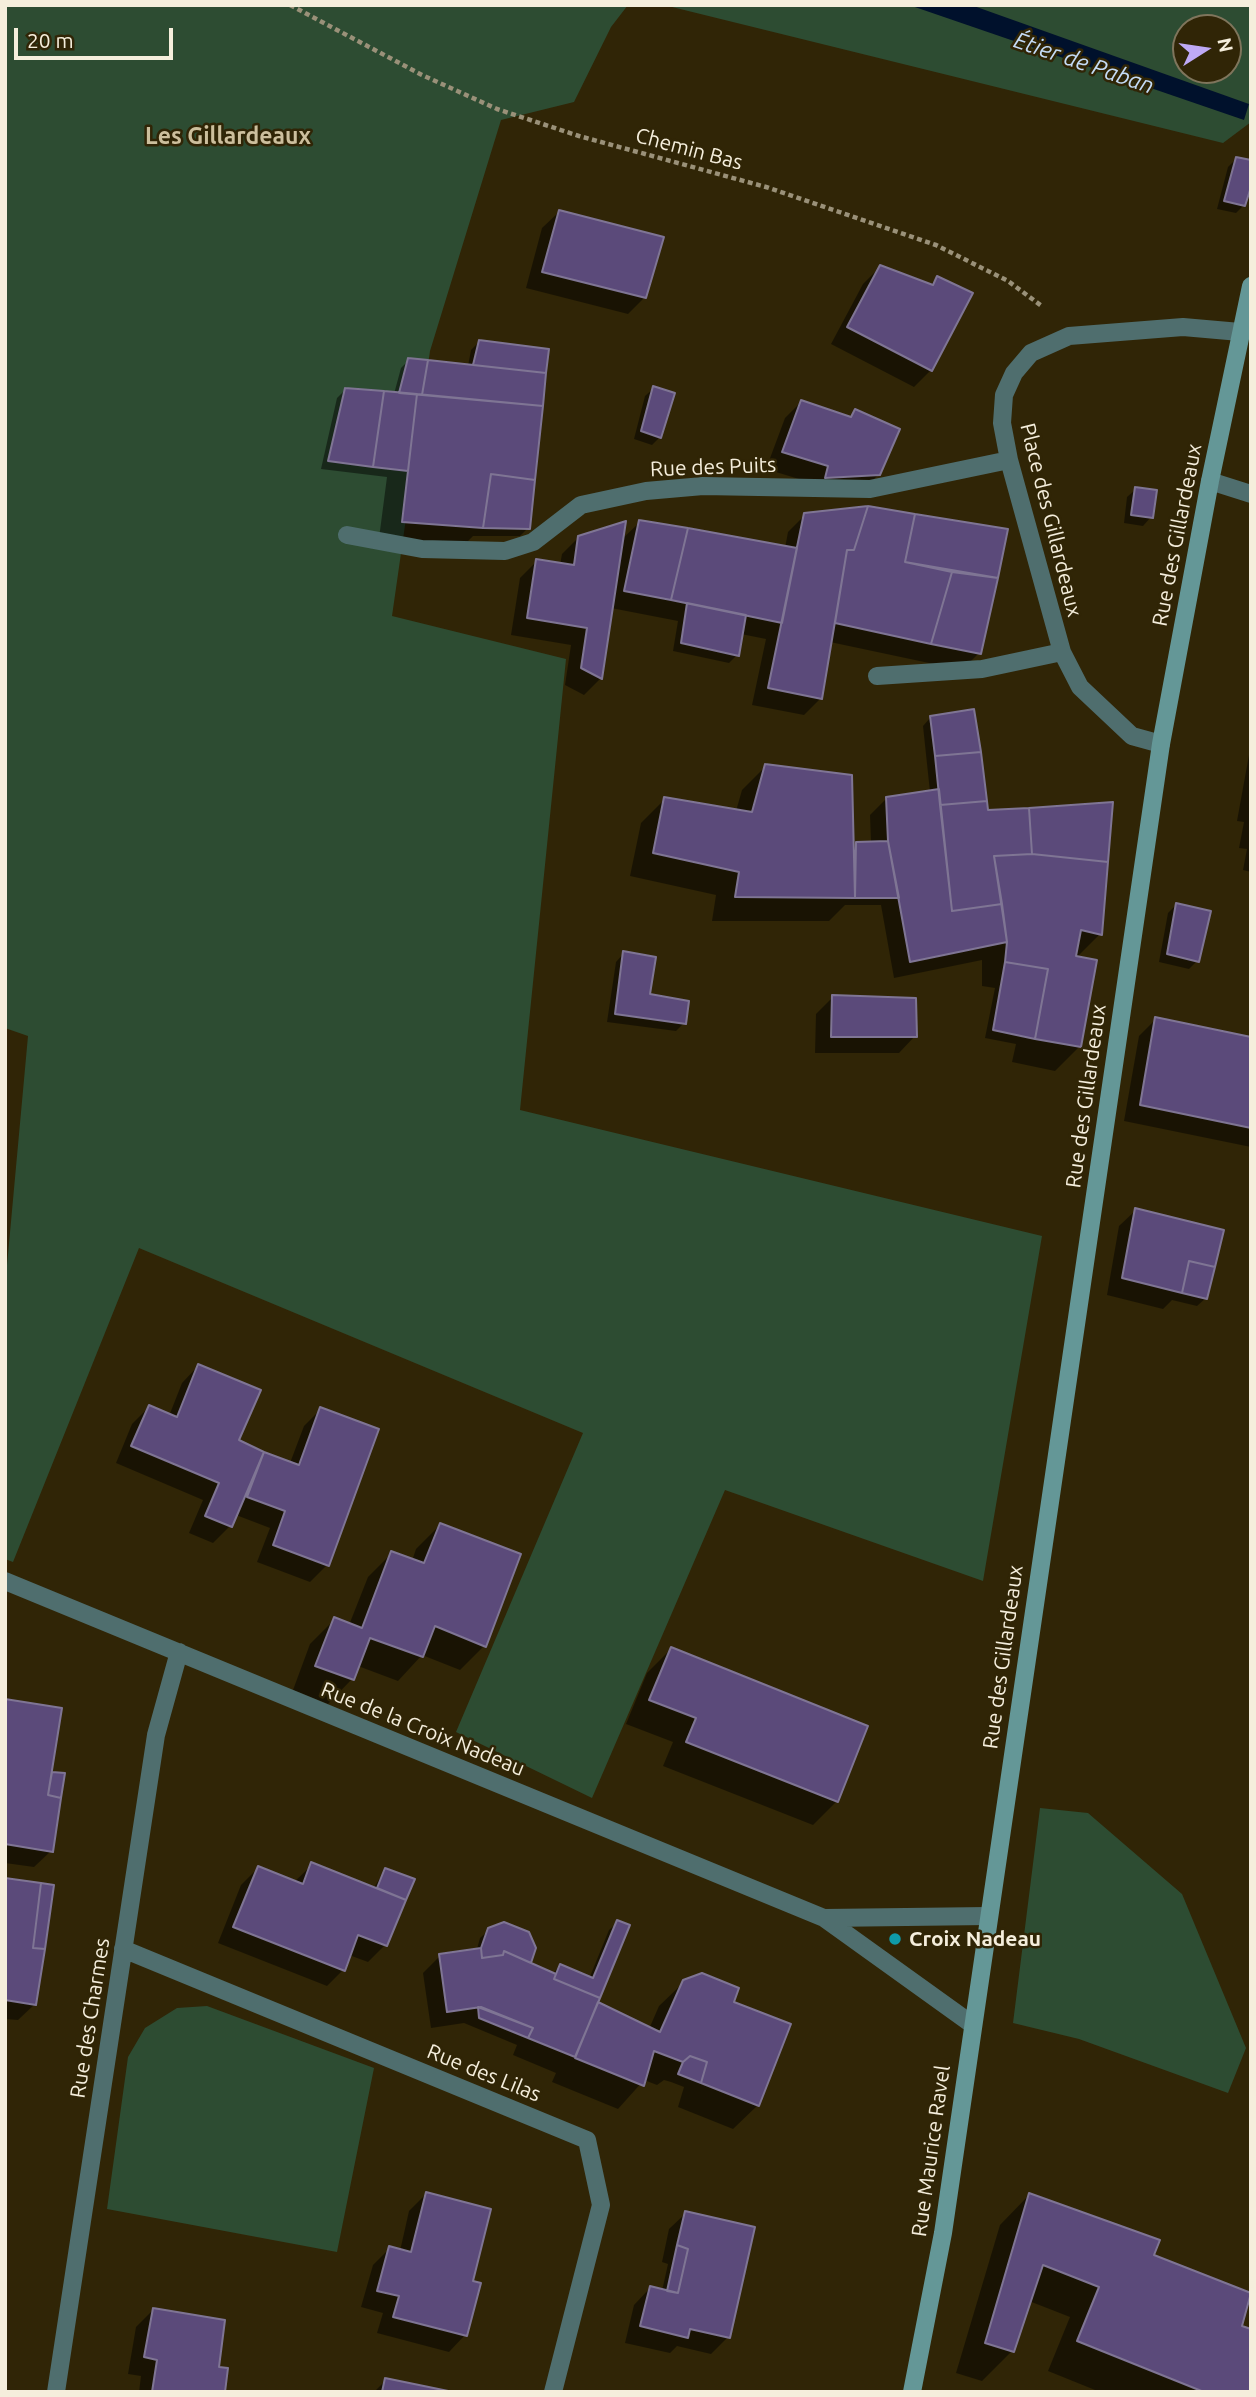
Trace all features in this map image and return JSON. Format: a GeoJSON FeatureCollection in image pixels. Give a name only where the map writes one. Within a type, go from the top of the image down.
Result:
{"type":"FeatureCollection","features":[{"type":"Feature","properties":{"kind":"street","name":"Rue des Gillardeaux"},"geometry":{"type":"LineString","coordinates":[[988,1916],[1161,744],[1210,481],[1251,286]]}},
{"type":"Feature","properties":{"kind":"street","name":"Place des Gillardeaux"},"geometry":{"type":"LineString","coordinates":[[1161,744],[1132,736],[1080,687],[1062,652],[1009,460],[1002,424],[1004,395],[1014,373],[1031,353],[1069,336],[1183,327],[1240,332]]}},
{"type":"Feature","properties":{"kind":"street","name":"Rue des Puits"},"geometry":{"type":"LineString","coordinates":[[347,535],[422,549],[505,551],[533,542],[581,505],[646,491],[704,486],[870,489],[1009,460]]}},
{"type":"Feature","properties":{"kind":"street"},"geometry":{"type":"LineString","coordinates":[[1210,481],[1251,494]]}},
{"type":"Feature","properties":{"kind":"street"},"geometry":{"type":"LineString","coordinates":[[877,676],[982,669],[1062,652]]}},
{"type":"Feature","properties":{"kind":"street","name":"Rue de la Croix Nadeau"},"geometry":{"type":"LineString","coordinates":[[5,1581],[824,1918]]}},
{"type":"Feature","properties":{"kind":"street","name":"Rue des Charmes"},"geometry":{"type":"LineString","coordinates":[[56,2392],[156,1735],[179,1652]]}},
{"type":"Feature","properties":{"kind":"street"},"geometry":{"type":"LineString","coordinates":[[824,1918],[988,1916]]}},
{"type":"Feature","properties":{"kind":"street","name":"Rue Maurice Ravel"},"geometry":{"type":"LineString","coordinates":[[912,2392],[943,2232],[988,1916]]}},
{"type":"Feature","properties":{"kind":"street"},"geometry":{"type":"LineString","coordinates":[[824,1918],[973,2025]]}},
{"type":"Feature","properties":{"kind":"street","name":"Rue des Lilas"},"geometry":{"type":"LineString","coordinates":[[123,1949],[587,2140],[601,2205],[553,2392]]}},
{"type":"Feature","properties":{"kind":"path","name":"Chemin Bas"},"geometry":{"type":"LineString","coordinates":[[290,5],[422,75],[497,109],[579,136],[766,187],[936,246],[1008,281],[1042,307],[1069,336]]}},
{"type":"Feature","properties":{"kind":"green space"},"geometry":{"type":"Polygon","coordinates":[[[5,5],[628,5],[611,27],[574,102],[501,120],[430,351],[392,616],[566,659],[520,1110],[1042,1236],[983,1581],[725,1490],[592,1798],[456,1732],[583,1433],[139,1248],[13,1562],[5,1559],[5,1287],[28,1036],[5,1028],[5,5]]]}},
{"type":"Feature","properties":{"kind":"green space"},"geometry":{"type":"Polygon","coordinates":[[[664,5],[1251,5],[1251,122],[1223,143],[664,5]]]}},
{"type":"Feature","properties":{"kind":"green space"},"geometry":{"type":"Polygon","coordinates":[[[1040,1808],[1088,1813],[1182,1894],[1246,2048],[1228,2093],[1079,2039],[1013,2023],[1040,1808]]]}},
{"type":"Feature","properties":{"kind":"green space"},"geometry":{"type":"Polygon","coordinates":[[[207,2006],[374,2068],[337,2252],[107,2209],[128,2057],[145,2028],[177,2008],[207,2006]]]}},
{"type":"Feature","properties":{"kind":"water","name":"Étier de Paban"},"geometry":{"type":"Polygon","coordinates":[[[909,5],[971,5],[1172,77],[1172,84],[1193,84],[1249,104],[1244,120],[909,5]]]}},
{"type":"Feature","properties":{"kind":"building"},"geometry":{"type":"Polygon","coordinates":[[[1236,157],[1251,160],[1251,187],[1245,206],[1224,201],[1236,157]]]}},
{"type":"Feature","properties":{"kind":"building"},"geometry":{"type":"Polygon","coordinates":[[[559,210],[664,237],[646,298],[542,272],[559,210]]]}},
{"type":"Feature","properties":{"kind":"building"},"geometry":{"type":"Polygon","coordinates":[[[880,265],[933,285],[937,276],[973,293],[932,371],[847,327],[880,265]]]}},
{"type":"Feature","properties":{"kind":"building"},"geometry":{"type":"Polygon","coordinates":[[[479,340],[549,349],[546,373],[473,365],[479,340]]]}},
{"type":"Feature","properties":{"kind":"building"},"geometry":{"type":"Polygon","coordinates":[[[408,358],[428,360],[422,395],[399,393],[408,358]]]}},
{"type":"Feature","properties":{"kind":"building"},"geometry":{"type":"Polygon","coordinates":[[[428,360],[546,373],[543,406],[422,395],[428,360]]]}},
{"type":"Feature","properties":{"kind":"building"},"geometry":{"type":"Polygon","coordinates":[[[653,386],[675,393],[661,438],[641,431],[653,386]]]}},
{"type":"Feature","properties":{"kind":"building"},"geometry":{"type":"Polygon","coordinates":[[[345,388],[384,391],[373,467],[328,461],[345,388]]]}},
{"type":"Feature","properties":{"kind":"building"},"geometry":{"type":"Polygon","coordinates":[[[384,391],[417,394],[408,471],[373,467],[384,391]]]}},
{"type":"Feature","properties":{"kind":"building"},"geometry":{"type":"Polygon","coordinates":[[[417,394],[543,406],[535,480],[491,474],[483,528],[402,522],[417,394]]]}},
{"type":"Feature","properties":{"kind":"building"},"geometry":{"type":"Polygon","coordinates":[[[801,400],[851,417],[855,409],[900,429],[880,475],[825,478],[828,466],[782,452],[801,400]]]}},
{"type":"Feature","properties":{"kind":"building"},"geometry":{"type":"Polygon","coordinates":[[[491,474],[535,480],[530,529],[483,528],[491,474]]]}},
{"type":"Feature","properties":{"kind":"building"},"geometry":{"type":"Polygon","coordinates":[[[1135,487],[1157,490],[1153,518],[1131,515],[1135,487]]]}},
{"type":"Feature","properties":{"kind":"building"},"geometry":{"type":"Polygon","coordinates":[[[868,506],[915,514],[905,562],[952,572],[931,644],[835,623],[847,550],[854,550],[868,506]]]}},
{"type":"Feature","properties":{"kind":"building"},"geometry":{"type":"Polygon","coordinates":[[[868,506],[854,550],[847,550],[822,699],[768,688],[804,513],[868,506]]]}},
{"type":"Feature","properties":{"kind":"building"},"geometry":{"type":"Polygon","coordinates":[[[915,514],[1008,529],[998,578],[905,562],[915,514]]]}},
{"type":"Feature","properties":{"kind":"building"},"geometry":{"type":"Polygon","coordinates":[[[639,520],[688,528],[671,600],[624,591],[639,520]]]}},
{"type":"Feature","properties":{"kind":"building"},"geometry":{"type":"Polygon","coordinates":[[[626,521],[602,679],[581,668],[587,628],[527,618],[536,559],[574,565],[578,536],[626,521]]]}},
{"type":"Feature","properties":{"kind":"building"},"geometry":{"type":"Polygon","coordinates":[[[688,528],[797,548],[782,623],[671,600],[688,528]]]}},
{"type":"Feature","properties":{"kind":"building"},"geometry":{"type":"Polygon","coordinates":[[[952,572],[998,578],[981,654],[931,644],[952,572]]]}},
{"type":"Feature","properties":{"kind":"building"},"geometry":{"type":"Polygon","coordinates":[[[687,603],[746,615],[739,656],[681,643],[687,603]]]}},
{"type":"Feature","properties":{"kind":"building"},"geometry":{"type":"Polygon","coordinates":[[[974,709],[981,752],[935,756],[930,716],[974,709]]]}},
{"type":"Feature","properties":{"kind":"building"},"geometry":{"type":"Polygon","coordinates":[[[981,752],[987,801],[940,805],[935,756],[981,752]]]}},
{"type":"Feature","properties":{"kind":"building"},"geometry":{"type":"Polygon","coordinates":[[[765,764],[852,775],[855,898],[735,897],[739,872],[653,853],[664,797],[752,812],[765,764]]]}},
{"type":"Feature","properties":{"kind":"building"},"geometry":{"type":"Polygon","coordinates":[[[939,789],[952,911],[1002,904],[1007,942],[910,962],[888,841],[886,797],[939,789]]]}},
{"type":"Feature","properties":{"kind":"building"},"geometry":{"type":"Polygon","coordinates":[[[987,801],[988,810],[1029,808],[1032,854],[994,856],[1002,904],[952,911],[940,805],[987,801]]]}},
{"type":"Feature","properties":{"kind":"building"},"geometry":{"type":"Polygon","coordinates":[[[1113,802],[1108,862],[1032,854],[1029,808],[1113,802]]]}},
{"type":"Feature","properties":{"kind":"building"},"geometry":{"type":"Polygon","coordinates":[[[888,841],[899,898],[855,898],[856,842],[888,841]]]}},
{"type":"Feature","properties":{"kind":"building"},"geometry":{"type":"Polygon","coordinates":[[[1032,854],[1108,862],[1102,935],[1081,930],[1076,956],[1097,960],[1081,1047],[1035,1039],[1048,969],[1005,962],[1007,942],[994,856],[1032,854]]]}},
{"type":"Feature","properties":{"kind":"building"},"geometry":{"type":"Polygon","coordinates":[[[1176,903],[1211,911],[1199,962],[1167,954],[1176,903]]]}},
{"type":"Feature","properties":{"kind":"building"},"geometry":{"type":"Polygon","coordinates":[[[623,951],[656,957],[650,994],[689,1001],[686,1024],[615,1014],[623,951]]]}},
{"type":"Feature","properties":{"kind":"building"},"geometry":{"type":"Polygon","coordinates":[[[1005,962],[1048,969],[1035,1039],[993,1030],[1005,962]]]}},
{"type":"Feature","properties":{"kind":"building"},"geometry":{"type":"Polygon","coordinates":[[[832,995],[916,998],[917,1037],[831,1037],[832,995]]]}},
{"type":"Feature","properties":{"kind":"building"},"geometry":{"type":"Polygon","coordinates":[[[1155,1017],[1251,1037],[1251,1128],[1140,1105],[1155,1017]]]}},
{"type":"Feature","properties":{"kind":"building"},"geometry":{"type":"Polygon","coordinates":[[[1135,1208],[1224,1230],[1215,1267],[1189,1261],[1182,1293],[1122,1278],[1135,1208]]]}},
{"type":"Feature","properties":{"kind":"building"},"geometry":{"type":"Polygon","coordinates":[[[1189,1261],[1215,1267],[1207,1299],[1182,1293],[1189,1261]]]}},
{"type":"Feature","properties":{"kind":"building"},"geometry":{"type":"Polygon","coordinates":[[[198,1364],[261,1390],[239,1440],[264,1452],[232,1527],[205,1516],[219,1483],[131,1446],[149,1405],[177,1417],[198,1364]]]}},
{"type":"Feature","properties":{"kind":"building"},"geometry":{"type":"Polygon","coordinates":[[[320,1407],[379,1429],[329,1566],[273,1545],[285,1511],[247,1497],[264,1452],[299,1465],[320,1407]]]}},
{"type":"Feature","properties":{"kind":"building"},"geometry":{"type":"Polygon","coordinates":[[[440,1523],[521,1554],[486,1647],[435,1626],[423,1657],[370,1638],[354,1680],[315,1666],[334,1617],[362,1628],[391,1551],[424,1563],[440,1523]]]}},
{"type":"Feature","properties":{"kind":"building"},"geometry":{"type":"Polygon","coordinates":[[[671,1647],[868,1726],[838,1802],[686,1742],[696,1718],[649,1700],[671,1647]]]}},
{"type":"Feature","properties":{"kind":"building"},"geometry":{"type":"Polygon","coordinates":[[[5,1699],[62,1708],[48,1795],[61,1798],[53,1852],[5,1844],[5,1699]]]}},
{"type":"Feature","properties":{"kind":"building"},"geometry":{"type":"Polygon","coordinates":[[[52,1772],[65,1773],[61,1798],[48,1795],[52,1772]]]}},
{"type":"Feature","properties":{"kind":"building"},"geometry":{"type":"Polygon","coordinates":[[[311,1862],[406,1900],[387,1946],[358,1935],[345,1971],[233,1927],[258,1866],[303,1884],[311,1862]]]}},
{"type":"Feature","properties":{"kind":"building"},"geometry":{"type":"Polygon","coordinates":[[[385,1868],[415,1879],[406,1900],[377,1888],[385,1868]]]}},
{"type":"Feature","properties":{"kind":"building"},"geometry":{"type":"Polygon","coordinates":[[[5,1878],[41,1883],[33,1948],[45,1949],[36,2005],[5,2000],[5,1878]]]}},
{"type":"Feature","properties":{"kind":"building"},"geometry":{"type":"Polygon","coordinates":[[[41,1883],[54,1885],[45,1949],[33,1948],[41,1883]]]}},
{"type":"Feature","properties":{"kind":"building"},"geometry":{"type":"Polygon","coordinates":[[[617,1920],[630,1925],[600,1998],[554,1979],[560,1964],[593,1978],[617,1920]]]}},
{"type":"Feature","properties":{"kind":"building"},"geometry":{"type":"Polygon","coordinates":[[[504,1922],[529,1932],[536,1948],[531,1963],[504,1951],[503,1955],[482,1958],[481,1948],[488,1928],[504,1922]]]}},
{"type":"Feature","properties":{"kind":"building"},"geometry":{"type":"Polygon","coordinates":[[[481,1948],[482,1958],[503,1955],[504,1951],[556,1974],[554,1979],[600,1998],[575,2057],[528,2038],[533,2028],[481,2007],[447,2012],[439,1954],[481,1948]]]}},
{"type":"Feature","properties":{"kind":"building"},"geometry":{"type":"Polygon","coordinates":[[[702,1973],[739,1988],[734,2002],[791,2024],[759,2106],[701,2083],[707,2062],[690,2056],[683,2062],[654,2051],[644,2086],[575,2058],[598,2002],[660,2032],[683,1980],[702,1973]]]}},
{"type":"Feature","properties":{"kind":"building"},"geometry":{"type":"Polygon","coordinates":[[[478,2007],[533,2028],[528,2038],[479,2018],[478,2007]]]}},
{"type":"Feature","properties":{"kind":"building"},"geometry":{"type":"Polygon","coordinates":[[[690,2056],[707,2062],[701,2083],[678,2074],[683,2062],[690,2056]]]}},
{"type":"Feature","properties":{"kind":"building"},"geometry":{"type":"Polygon","coordinates":[[[426,2192],[491,2209],[473,2281],[481,2283],[467,2336],[393,2317],[399,2296],[377,2291],[389,2246],[411,2252],[426,2192]]]}},
{"type":"Feature","properties":{"kind":"building"},"geometry":{"type":"Polygon","coordinates":[[[1029,2193],[1160,2240],[1154,2255],[1251,2293],[1242,2326],[1251,2329],[1251,2392],[1204,2392],[1077,2341],[1099,2287],[1043,2265],[1014,2352],[985,2343],[1029,2193]]]}},
{"type":"Feature","properties":{"kind":"building"},"geometry":{"type":"Polygon","coordinates":[[[685,2211],[755,2227],[730,2338],[690,2329],[688,2338],[640,2326],[650,2286],[678,2293],[688,2249],[677,2245],[685,2211]]]}},
{"type":"Feature","properties":{"kind":"building"},"geometry":{"type":"Polygon","coordinates":[[[677,2245],[688,2249],[678,2293],[667,2291],[677,2245]]]}},
{"type":"Feature","properties":{"kind":"building"},"geometry":{"type":"Polygon","coordinates":[[[153,2308],[225,2320],[219,2367],[228,2368],[225,2392],[152,2392],[157,2360],[144,2357],[153,2308]]]}},
{"type":"Feature","properties":{"kind":"building"},"geometry":{"type":"Polygon","coordinates":[[[385,2378],[453,2392],[382,2392],[385,2378]]]}},
{"type":"Feature","properties":{"kind":"place","name":"Croix Nadeau"},"geometry":{"type":"Point","coordinates":[895,1939]}},
{"type":"Feature","properties":{"kind":"district","name":"Les Gillardeaux"},"geometry":{"type":"Point","coordinates":[228,136]}}]}
